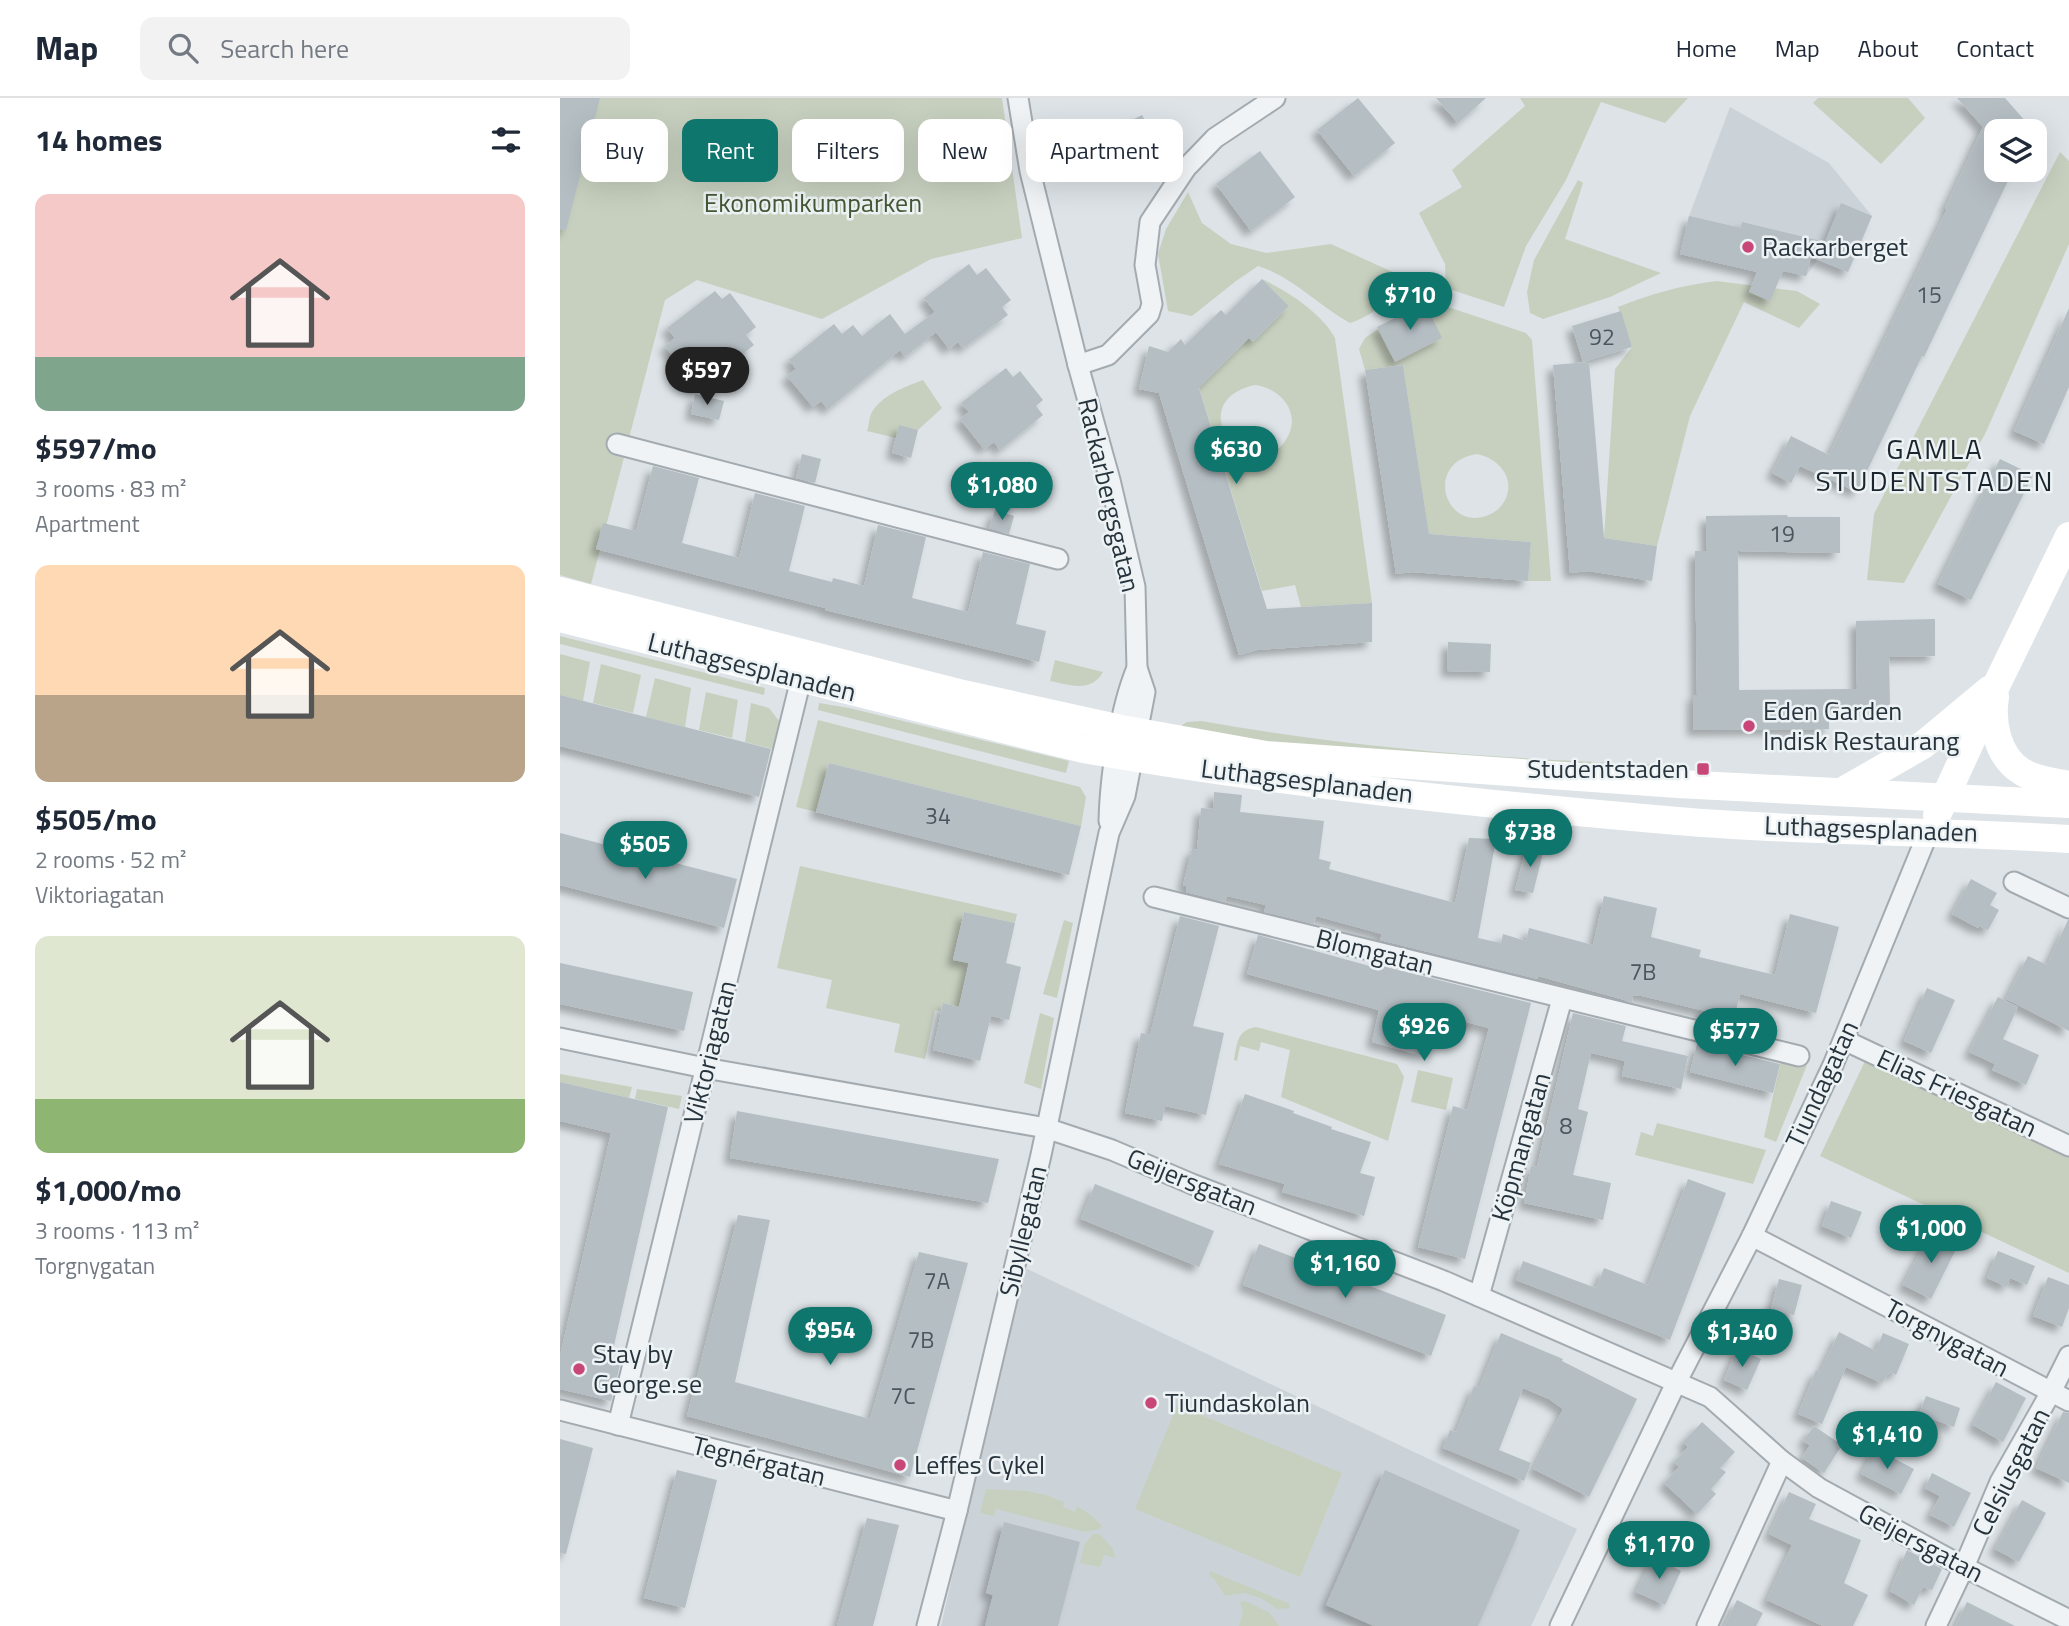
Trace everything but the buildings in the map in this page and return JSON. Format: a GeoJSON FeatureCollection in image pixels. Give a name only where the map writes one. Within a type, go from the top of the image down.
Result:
{"type":"FeatureCollection","features":[{"type":"Feature","properties":{"kind":"main road","name":"Tiundagatan"},"geometry":{"type":"LineString","coordinates":[[1928,833],[2069,536]]}},
{"type":"Feature","properties":{"kind":"main road","name":"Luthagsesplanaden"},"geometry":{"type":"LineString","coordinates":[[560,591],[963,694],[1127,743],[1357,789],[1679,821],[2069,839]]}},
{"type":"Feature","properties":{"kind":"main road","name":"Luthagsesplanaden"},"geometry":{"type":"LineString","coordinates":[[560,618],[1083,749],[1127,743],[1678,784],[2069,804]]}},
{"type":"Feature","properties":{"kind":"main road"},"geometry":{"type":"LineString","coordinates":[[1997,684],[1993,721],[1995,733],[2006,754],[2020,771],[2069,785]]}},
{"type":"Feature","properties":{"kind":"main road"},"geometry":{"type":"LineString","coordinates":[[1843,791],[1923,745],[1997,684]]}},
{"type":"Feature","properties":{"kind":"street","name":"Rackarbergsgatan"},"geometry":{"type":"LineString","coordinates":[[1018,98],[1028,163],[1135,587],[1137,668],[1145,692],[1127,743]]}},
{"type":"Feature","properties":{"kind":"street","name":"Rackarbergsgatan"},"geometry":{"type":"LineString","coordinates":[[1078,365],[1108,355],[1149,314],[1152,304],[1145,265],[1150,222],[1186,168],[1216,138],[1275,98]]}},
{"type":"Feature","properties":{"kind":"street"},"geometry":{"type":"LineString","coordinates":[[617,444],[1058,559]]}},
{"type":"Feature","properties":{"kind":"street","name":"Viktoriagatan"},"geometry":{"type":"LineString","coordinates":[[618,1424],[801,679]]}},
{"type":"Feature","properties":{"kind":"street","name":"Sibyllegatan"},"geometry":{"type":"LineString","coordinates":[[927,1626],[957,1511],[1046,1129],[1109,834],[1110,793],[1127,743]]}},
{"type":"Feature","properties":{"kind":"street","name":"Tiundagatan"},"geometry":{"type":"LineString","coordinates":[[1560,1626],[1676,1383],[1752,1236],[1844,1040],[1928,833]]}},
{"type":"Feature","properties":{"kind":"street"},"geometry":{"type":"LineString","coordinates":[[2014,882],[2069,908]]}},
{"type":"Feature","properties":{"kind":"street","name":"Blomgatan"},"geometry":{"type":"LineString","coordinates":[[1154,897],[1799,1056]]}},
{"type":"Feature","properties":{"kind":"street","name":"Köpmangatan"},"geometry":{"type":"LineString","coordinates":[[1479,1296],[1562,999]]}},
{"type":"Feature","properties":{"kind":"street","name":"Geijersgatan"},"geometry":{"type":"LineString","coordinates":[[560,1038],[705,1068],[1046,1129],[1112,1150],[1479,1296],[1710,1397],[1782,1461],[1819,1488],[1964,1567],[2069,1620]]}},
{"type":"Feature","properties":{"kind":"street","name":"Elias Friesgatan"},"geometry":{"type":"LineString","coordinates":[[1844,1040],[2069,1146]]}},
{"type":"Feature","properties":{"kind":"street","name":"Torgnygatan"},"geometry":{"type":"LineString","coordinates":[[1752,1236],[2069,1401]]}},
{"type":"Feature","properties":{"kind":"street","name":"Celsiusgatan"},"geometry":{"type":"LineString","coordinates":[[1936,1626],[2000,1482],[2069,1356]]}},
{"type":"Feature","properties":{"kind":"street","name":"Tegnérgatan"},"geometry":{"type":"LineString","coordinates":[[560,1410],[957,1511]]}},
{"type":"Feature","properties":{"kind":"street"},"geometry":{"type":"LineString","coordinates":[[1707,1626],[1782,1461]]}},
{"type":"Feature","properties":{"kind":"shaded area"},"geometry":{"type":"Polygon","coordinates":[[[1730,107],[1829,163],[1872,216],[1848,272],[1818,259],[1806,276],[1751,264],[1749,270],[1680,254],[1689,216],[1730,107]]]}},
{"type":"Feature","properties":{"kind":"shaded area","name":"Tiundaskolan"},"geometry":{"type":"Polygon","coordinates":[[[1023,1267],[1577,1529],[1531,1626],[941,1626],[1023,1267]]]}},
{"type":"Feature","properties":{"kind":"green space","name":"Ekonomikumparken"},"geometry":{"type":"Polygon","coordinates":[[[560,98],[1002,98],[1005,119],[918,119],[918,182],[1012,182],[1012,168],[1022,238],[931,259],[822,319],[697,280],[665,300],[591,584],[560,575],[560,98]]]}},
{"type":"Feature","properties":{"kind":"green space"},"geometry":{"type":"Polygon","coordinates":[[[1520,98],[1688,98],[1665,123],[1601,102],[1566,180],[1526,246],[1504,307],[1446,288],[1445,264],[1419,213],[1462,187],[1452,170],[1525,106],[1520,98]]]}},
{"type":"Feature","properties":{"kind":"green space"},"geometry":{"type":"Polygon","coordinates":[[[1818,98],[1908,98],[1925,118],[1881,164],[1813,103],[1818,98]]]}},
{"type":"Feature","properties":{"kind":"green space"},"geometry":{"type":"Polygon","coordinates":[[[2060,152],[2069,161],[2069,244],[1986,432],[1904,583],[1867,580],[1874,514],[2045,182],[2047,182],[2060,152]]]}},
{"type":"Feature","properties":{"kind":"green space"},"geometry":{"type":"Polygon","coordinates":[[[1578,180],[1583,183],[1565,239],[1661,273],[1610,297],[1543,319],[1530,313],[1527,292],[1534,260],[1578,180]]]}},
{"type":"Feature","properties":{"kind":"green space"},"geometry":{"type":"Polygon","coordinates":[[[1188,192],[1202,223],[1231,244],[1266,253],[1331,244],[1419,284],[1350,323],[1294,284],[1258,266],[1192,316],[1168,311],[1158,254],[1166,229],[1188,192]]]}},
{"type":"Feature","properties":{"kind":"green space"},"geometry":{"type":"Polygon","coordinates":[[[1262,279],[1303,304],[1322,320],[1335,338],[1372,603],[1301,607],[1295,585],[1262,591],[1197,381],[1214,373],[1249,338],[1253,342],[1289,306],[1262,279]],[[1255,385],[1233,395],[1222,409],[1222,425],[1229,440],[1241,451],[1256,457],[1272,453],[1287,438],[1291,428],[1292,419],[1286,403],[1280,396],[1255,385]]]}},
{"type":"Feature","properties":{"kind":"green space"},"geometry":{"type":"Polygon","coordinates":[[[1717,281],[1797,291],[1820,304],[1799,328],[1744,302],[1690,416],[1657,546],[1604,538],[1615,369],[1632,347],[1618,307],[1667,291],[1717,281]]]}},
{"type":"Feature","properties":{"kind":"green space"},"geometry":{"type":"Polygon","coordinates":[[[1427,300],[1526,333],[1532,340],[1551,581],[1528,581],[1531,542],[1429,534],[1403,365],[1365,370],[1359,349],[1365,338],[1416,303],[1427,300]],[[1477,454],[1460,460],[1450,469],[1445,481],[1451,505],[1459,513],[1471,518],[1486,516],[1495,511],[1504,501],[1508,490],[1506,475],[1502,469],[1477,454]]]}},
{"type":"Feature","properties":{"kind":"green space"},"geometry":{"type":"Polygon","coordinates":[[[923,380],[942,408],[918,430],[899,426],[896,438],[867,431],[875,407],[894,393],[923,380]]]}},
{"type":"Feature","properties":{"kind":"green space"},"geometry":{"type":"Polygon","coordinates":[[[560,636],[765,688],[764,695],[560,644],[560,636]]]}},
{"type":"Feature","properties":{"kind":"green space"},"geometry":{"type":"Polygon","coordinates":[[[560,654],[590,662],[583,701],[560,695],[560,654]]]}},
{"type":"Feature","properties":{"kind":"green space"},"geometry":{"type":"Polygon","coordinates":[[[1055,660],[1103,672],[1098,679],[1086,685],[1050,681],[1055,660]]]}},
{"type":"Feature","properties":{"kind":"green space"},"geometry":{"type":"Polygon","coordinates":[[[601,664],[641,675],[633,713],[593,703],[601,664]]]}},
{"type":"Feature","properties":{"kind":"green space"},"geometry":{"type":"Polygon","coordinates":[[[655,678],[691,688],[685,727],[646,717],[655,678]]]}},
{"type":"Feature","properties":{"kind":"green space"},"geometry":{"type":"Polygon","coordinates":[[[706,692],[738,700],[732,738],[699,730],[706,692]]]}},
{"type":"Feature","properties":{"kind":"green space"},"geometry":{"type":"Polygon","coordinates":[[[751,703],[769,708],[779,721],[773,749],[745,742],[751,703]]]}},
{"type":"Feature","properties":{"kind":"green space"},"geometry":{"type":"Polygon","coordinates":[[[819,703],[1069,761],[1066,773],[818,710],[819,703]]]}},
{"type":"Feature","properties":{"kind":"green space"},"geometry":{"type":"Polygon","coordinates":[[[818,720],[1080,787],[1086,797],[1081,826],[829,763],[817,812],[796,807],[818,720]]]}},
{"type":"Feature","properties":{"kind":"green space"},"geometry":{"type":"Polygon","coordinates":[[[1201,721],[1320,739],[1440,752],[1682,765],[1682,776],[1301,747],[1182,729],[1182,725],[1187,722],[1201,721]]]}},
{"type":"Feature","properties":{"kind":"green space"},"geometry":{"type":"Polygon","coordinates":[[[800,866],[1017,914],[1015,923],[964,912],[953,959],[968,963],[959,1007],[943,1003],[941,1011],[935,1010],[925,1059],[894,1052],[900,1024],[826,1008],[832,980],[777,968],[800,866]]]}},
{"type":"Feature","properties":{"kind":"green space"},"geometry":{"type":"Polygon","coordinates":[[[1064,920],[1073,923],[1057,998],[1043,994],[1064,920]]]}},
{"type":"Feature","properties":{"kind":"green space"},"geometry":{"type":"Polygon","coordinates":[[[1040,1013],[1054,1018],[1041,1089],[1024,1083],[1040,1013]]]}},
{"type":"Feature","properties":{"kind":"green space"},"geometry":{"type":"Polygon","coordinates":[[[1256,1027],[1397,1064],[1404,1077],[1388,1141],[1281,1097],[1290,1050],[1261,1042],[1259,1051],[1240,1046],[1237,1061],[1234,1060],[1241,1034],[1256,1027]]]}},
{"type":"Feature","properties":{"kind":"green space"},"geometry":{"type":"Polygon","coordinates":[[[1782,1056],[1807,1065],[1776,1142],[1764,1137],[1782,1056]]]}},
{"type":"Feature","properties":{"kind":"green space"},"geometry":{"type":"Polygon","coordinates":[[[1865,1061],[2069,1157],[2069,1273],[1820,1156],[1865,1061]]]}},
{"type":"Feature","properties":{"kind":"green space"},"geometry":{"type":"Polygon","coordinates":[[[1418,1070],[1453,1078],[1446,1110],[1411,1102],[1418,1070]]]}},
{"type":"Feature","properties":{"kind":"green space"},"geometry":{"type":"Polygon","coordinates":[[[560,1074],[632,1087],[629,1098],[560,1082],[560,1074]]]}},
{"type":"Feature","properties":{"kind":"green space"},"geometry":{"type":"Polygon","coordinates":[[[637,1089],[682,1096],[679,1109],[635,1099],[637,1089]]]}},
{"type":"Feature","properties":{"kind":"green space"},"geometry":{"type":"Polygon","coordinates":[[[1657,1123],[1766,1150],[1753,1184],[1635,1155],[1641,1132],[1653,1136],[1657,1123]]]}},
{"type":"Feature","properties":{"kind":"green space"},"geometry":{"type":"Polygon","coordinates":[[[1177,1405],[1342,1473],[1300,1577],[1135,1509],[1177,1405]]]}},
{"type":"Feature","properties":{"kind":"green space"},"geometry":{"type":"Polygon","coordinates":[[[986,1489],[1046,1495],[1064,1502],[1063,1507],[1075,1512],[1077,1506],[1102,1526],[1100,1529],[1085,1532],[996,1509],[994,1516],[980,1513],[986,1489]]]}},
{"type":"Feature","properties":{"kind":"green space"},"geometry":{"type":"Polygon","coordinates":[[[1093,1534],[1100,1534],[1113,1549],[1115,1558],[1104,1555],[1100,1567],[1080,1563],[1084,1545],[1093,1534]]]}},
{"type":"Feature","properties":{"kind":"green space"},"geometry":{"type":"Polygon","coordinates":[[[1210,1571],[1290,1604],[1289,1608],[1277,1609],[1262,1599],[1245,1593],[1225,1596],[1209,1576],[1210,1571]]]}},
{"type":"Feature","properties":{"kind":"green space"},"geometry":{"type":"Polygon","coordinates":[[[1245,1601],[1270,1613],[1279,1626],[1239,1626],[1243,1612],[1240,1602],[1245,1601]]]}},
{"type":"Feature","properties":{"kind":"place","name":"Rackarberget"},"geometry":{"type":"Point","coordinates":[1748,247]}},
{"type":"Feature","properties":{"kind":"place","name":"Eden Garden Indisk Restaurang"},"geometry":{"type":"Point","coordinates":[1749,726]}},
{"type":"Feature","properties":{"kind":"place","name":"Studentstaden"},"geometry":{"type":"Point","coordinates":[1703,769]}},
{"type":"Feature","properties":{"kind":"place","name":"Stay by George.se"},"geometry":{"type":"Point","coordinates":[579,1369]}},
{"type":"Feature","properties":{"kind":"place","name":"Tiundaskolan"},"geometry":{"type":"Point","coordinates":[1151,1403]}},
{"type":"Feature","properties":{"kind":"place","name":"Leffes Cykel"},"geometry":{"type":"Point","coordinates":[900,1465]}},
{"type":"Feature","properties":{"kind":"district","name":"GAMLA STUDENTSTADEN"},"geometry":{"type":"Point","coordinates":[1935,465]}}]}
